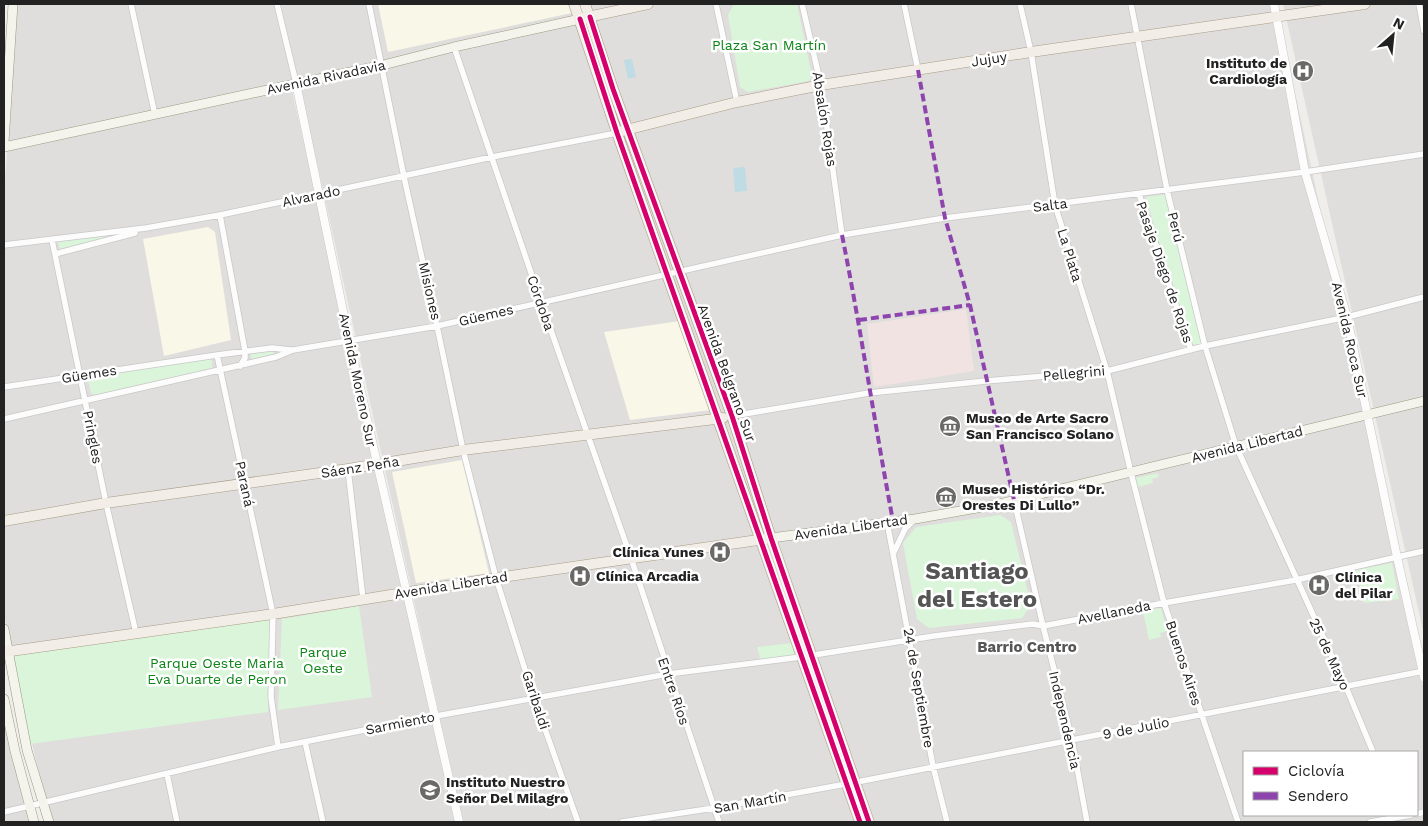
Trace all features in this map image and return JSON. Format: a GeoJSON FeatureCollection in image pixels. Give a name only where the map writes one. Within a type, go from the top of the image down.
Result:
{"type":"FeatureCollection","features":[{"type":"Feature","properties":{"kind":"main road"},"geometry":{"type":"LineString","coordinates":[[4,142],[13,4]]}},
{"type":"Feature","properties":{"kind":"main road"},"geometry":{"type":"LineString","coordinates":[[574,4],[585,18]]}},
{"type":"Feature","properties":{"kind":"main road"},"geometry":{"type":"LineString","coordinates":[[585,4],[585,18]]}},
{"type":"Feature","properties":{"kind":"main road","name":"Avenida Rivadavia"},"geometry":{"type":"LineString","coordinates":[[4,147],[383,65],[454,47],[648,4]]}},
{"type":"Feature","properties":{"kind":"main road","name":"Jujuy"},"geometry":{"type":"LineString","coordinates":[[617,132],[737,102],[821,85],[1030,52],[1365,4]]}},
{"type":"Feature","properties":{"kind":"main road","name":"Avenida Belgrano Sur"},"geometry":{"type":"LineString","coordinates":[[585,18],[613,89],[732,416],[771,538],[812,655],[852,783],[860,822]]}},
{"type":"Feature","properties":{"kind":"main road","name":"Avenida Belgrano Sur"},"geometry":{"type":"LineString","coordinates":[[585,18],[617,132],[801,656],[852,783],[870,822]]}},
{"type":"Feature","properties":{"kind":"main road","name":"Avenida Libertad"},"geometry":{"type":"LineString","coordinates":[[6,652],[274,614],[631,558],[915,518],[1014,500],[1424,401]]}},
{"type":"Feature","properties":{"kind":"main road","name":"Pellegrini"},"geometry":{"type":"LineString","coordinates":[[718,419],[732,416]]}},
{"type":"Feature","properties":{"kind":"main road","name":"Sáenz Peña"},"geometry":{"type":"LineString","coordinates":[[4,521],[106,503],[348,469],[463,450],[718,419]]}},
{"type":"Feature","properties":{"kind":"main road"},"geometry":{"type":"LineString","coordinates":[[4,629],[6,652],[27,750],[49,822]]}},
{"type":"Feature","properties":{"kind":"main road"},"geometry":{"type":"LineString","coordinates":[[4,699],[34,822]]}},
{"type":"Feature","properties":{"kind":"street"},"geometry":{"type":"LineString","coordinates":[[131,4],[155,115]]}},
{"type":"Feature","properties":{"kind":"street"},"geometry":{"type":"LineString","coordinates":[[277,4],[296,83]]}},
{"type":"Feature","properties":{"kind":"street","name":"Misiones"},"geometry":{"type":"LineString","coordinates":[[370,4],[404,177],[463,450],[496,578]]}},
{"type":"Feature","properties":{"kind":"street"},"geometry":{"type":"LineString","coordinates":[[716,4],[737,102]]}},
{"type":"Feature","properties":{"kind":"street","name":"Absalón Rojas"},"geometry":{"type":"LineString","coordinates":[[802,4],[821,85],[842,235]]}},
{"type":"Feature","properties":{"kind":"street"},"geometry":{"type":"LineString","coordinates":[[904,4],[918,70]]}},
{"type":"Feature","properties":{"kind":"street","name":"La Plata"},"geometry":{"type":"LineString","coordinates":[[1020,4],[1030,52],[1055,205],[1107,371],[1131,473]]}},
{"type":"Feature","properties":{"kind":"street","name":"Perú"},"geometry":{"type":"LineString","coordinates":[[1131,4],[1167,190],[1205,346],[1236,446]]}},
{"type":"Feature","properties":{"kind":"street","name":"Avenida Roca Sur"},"geometry":{"type":"LineString","coordinates":[[1274,4],[1305,172],[1347,317],[1397,557],[1424,673]]}},
{"type":"Feature","properties":{"kind":"street"},"geometry":{"type":"LineString","coordinates":[[1419,4],[1424,31]]}},
{"type":"Feature","properties":{"kind":"street","name":"Córdoba"},"geometry":{"type":"LineString","coordinates":[[454,47],[631,558]]}},
{"type":"Feature","properties":{"kind":"street","name":"Avenida Moreno Sur"},"geometry":{"type":"LineString","coordinates":[[296,83],[376,464],[436,716],[459,822]]}},
{"type":"Feature","properties":{"kind":"street","name":"Alvarado"},"geometry":{"type":"LineString","coordinates":[[4,245],[146,228],[220,215],[617,132]]}},
{"type":"Feature","properties":{"kind":"street","name":"Salta"},"geometry":{"type":"LineString","coordinates":[[678,271],[842,235],[946,218],[1305,172],[1424,154]]}},
{"type":"Feature","properties":{"kind":"street","name":"Pasaje Diego de Rojas"},"geometry":{"type":"LineString","coordinates":[[1139,194],[1191,350]]}},
{"type":"Feature","properties":{"kind":"street"},"geometry":{"type":"LineString","coordinates":[[220,215],[245,351],[245,358],[240,366]]}},
{"type":"Feature","properties":{"kind":"street"},"geometry":{"type":"LineString","coordinates":[[55,254],[146,228]]}},
{"type":"Feature","properties":{"kind":"street","name":"Pringles"},"geometry":{"type":"LineString","coordinates":[[52,240],[106,503],[136,633]]}},
{"type":"Feature","properties":{"kind":"street","name":"Güemes"},"geometry":{"type":"LineString","coordinates":[[4,419],[240,366],[276,357],[293,350],[437,326],[678,271]]}},
{"type":"Feature","properties":{"kind":"street","name":"Pellegrini"},"geometry":{"type":"LineString","coordinates":[[732,416],[869,393],[1107,371],[1205,346],[1347,317],[1424,297]]}},
{"type":"Feature","properties":{"kind":"street","name":"Güemes"},"geometry":{"type":"LineString","coordinates":[[4,388],[245,351],[272,348],[293,350]]}},
{"type":"Feature","properties":{"kind":"street","name":"Paraná"},"geometry":{"type":"LineString","coordinates":[[217,355],[274,614],[271,697],[278,747]]}},
{"type":"Feature","properties":{"kind":"street","name":"25 de Mayo"},"geometry":{"type":"LineString","coordinates":[[1236,446],[1346,687],[1373,751]]}},
{"type":"Feature","properties":{"kind":"street"},"geometry":{"type":"LineString","coordinates":[[348,469],[363,599]]}},
{"type":"Feature","properties":{"kind":"street","name":"Buenos Aires"},"geometry":{"type":"LineString","coordinates":[[1131,473],[1164,602],[1238,822]]}},
{"type":"Feature","properties":{"kind":"street","name":"Independencia"},"geometry":{"type":"LineString","coordinates":[[1014,500],[1072,740],[1087,822]]}},
{"type":"Feature","properties":{"kind":"street"},"geometry":{"type":"LineString","coordinates":[[894,552],[905,529],[915,518]]}},
{"type":"Feature","properties":{"kind":"street","name":"24 de Septiembre"},"geometry":{"type":"LineString","coordinates":[[887,522],[946,822]]}},
{"type":"Feature","properties":{"kind":"street","name":"Avellaneda"},"geometry":{"type":"LineString","coordinates":[[801,656],[1032,624],[1043,626],[1164,602],[1296,580],[1424,551]]}},
{"type":"Feature","properties":{"kind":"street","name":"Entre Ríos"},"geometry":{"type":"LineString","coordinates":[[631,558],[718,822]]}},
{"type":"Feature","properties":{"kind":"street","name":"Garibaldi"},"geometry":{"type":"LineString","coordinates":[[496,578],[534,698],[578,822]]}},
{"type":"Feature","properties":{"kind":"street","name":"Sarmiento"},"geometry":{"type":"LineString","coordinates":[[4,812],[278,747],[436,716],[668,674],[801,656]]}},
{"type":"Feature","properties":{"kind":"street","name":"9 de Julio"},"geometry":{"type":"LineString","coordinates":[[852,783],[1424,673]]}},
{"type":"Feature","properties":{"kind":"street"},"geometry":{"type":"LineString","coordinates":[[305,742],[322,822]]}},
{"type":"Feature","properties":{"kind":"street"},"geometry":{"type":"LineString","coordinates":[[166,774],[178,822]]}},
{"type":"Feature","properties":{"kind":"street","name":"San Martín"},"geometry":{"type":"LineString","coordinates":[[622,822],[714,808],[852,783]]}},
{"type":"Feature","properties":{"kind":"street"},"geometry":{"type":"LineString","coordinates":[[1370,822],[1400,818]]}},
{"type":"Feature","properties":{"kind":"shaded area"},"geometry":{"type":"Polygon","coordinates":[[[17,4],[649,4],[290,82],[458,822],[51,822],[10,653],[11,646],[4,616],[4,195],[17,4]]]}},
{"type":"Feature","properties":{"kind":"shaded area"},"geometry":{"type":"Polygon","coordinates":[[[378,4],[568,4],[572,13],[388,52],[378,4]]]}},
{"type":"Feature","properties":{"kind":"shaded area"},"geometry":{"type":"Polygon","coordinates":[[[660,4],[1276,4],[1424,690],[1424,822],[463,822],[300,86],[660,4]]]}},
{"type":"Feature","properties":{"kind":"shaded area"},"geometry":{"type":"Polygon","coordinates":[[[1283,4],[1424,4],[1424,635],[1283,4]]]}},
{"type":"Feature","properties":{"kind":"shaded area"},"geometry":{"type":"Polygon","coordinates":[[[208,227],[215,232],[231,340],[164,356],[143,239],[208,227]]]}},
{"type":"Feature","properties":{"kind":"shaded area"},"geometry":{"type":"Polygon","coordinates":[[[966,309],[974,371],[874,387],[867,324],[966,309]]]}},
{"type":"Feature","properties":{"kind":"shaded area"},"geometry":{"type":"Polygon","coordinates":[[[680,321],[711,410],[630,420],[604,332],[680,321]]]}},
{"type":"Feature","properties":{"kind":"shaded area"},"geometry":{"type":"Polygon","coordinates":[[[462,460],[489,573],[416,583],[392,472],[462,460]]]}},
{"type":"Feature","properties":{"kind":"shaded area"},"geometry":{"type":"Polygon","coordinates":[[[4,699],[34,822],[4,822],[4,699]]]}},
{"type":"Feature","properties":{"kind":"green space","name":"Plaza San Martín"},"geometry":{"type":"Polygon","coordinates":[[[734,4],[797,4],[812,76],[809,81],[748,92],[740,87],[728,15],[734,4]]]}},
{"type":"Feature","properties":{"kind":"green space"},"geometry":{"type":"Polygon","coordinates":[[[1170,194],[1203,346],[1189,348],[1146,197],[1170,194]]]}},
{"type":"Feature","properties":{"kind":"green space"},"geometry":{"type":"Polygon","coordinates":[[[117,235],[60,249],[58,241],[117,235]]]}},
{"type":"Feature","properties":{"kind":"green space"},"geometry":{"type":"Polygon","coordinates":[[[273,351],[274,354],[251,359],[251,354],[273,351]]]}},
{"type":"Feature","properties":{"kind":"green space"},"geometry":{"type":"Polygon","coordinates":[[[210,359],[212,361],[212,368],[94,395],[91,393],[87,377],[210,359]]]}},
{"type":"Feature","properties":{"kind":"green space"},"geometry":{"type":"Polygon","coordinates":[[[1158,473],[1159,477],[1152,479],[1153,483],[1138,487],[1136,478],[1158,473]]]}},
{"type":"Feature","properties":{"kind":"green space"},"geometry":{"type":"Polygon","coordinates":[[[1000,515],[1011,522],[1031,605],[1022,618],[929,628],[917,619],[903,543],[916,527],[1000,515]]]}},
{"type":"Feature","properties":{"kind":"green space"},"geometry":{"type":"Polygon","coordinates":[[[1392,563],[1399,599],[1364,603],[1356,570],[1392,563]]]}},
{"type":"Feature","properties":{"kind":"green space","name":"Parque Oeste"},"geometry":{"type":"Polygon","coordinates":[[[359,606],[372,697],[278,710],[282,619],[359,606]]]}},
{"type":"Feature","properties":{"kind":"green space"},"geometry":{"type":"Polygon","coordinates":[[[1161,608],[1167,631],[1160,633],[1161,637],[1149,640],[1143,611],[1161,608]]]}},
{"type":"Feature","properties":{"kind":"green space","name":"Parque Oeste Maria Eva Duarte de Peron"},"geometry":{"type":"Polygon","coordinates":[[[271,617],[268,712],[30,744],[11,654],[271,617]]]}},
{"type":"Feature","properties":{"kind":"green space"},"geometry":{"type":"Polygon","coordinates":[[[792,643],[797,656],[761,662],[757,647],[792,643]]]}},
{"type":"Feature","properties":{"kind":"water"},"geometry":{"type":"Polygon","coordinates":[[[632,59],[636,77],[628,79],[624,60],[632,59]]]}},
{"type":"Feature","properties":{"kind":"water"},"geometry":{"type":"Polygon","coordinates":[[[745,167],[747,191],[735,192],[733,168],[745,167]]]}},
{"type":"Feature","properties":{"kind":"marked path"},"geometry":{"type":"LineString","coordinates":[[918,70],[945,218],[970,305],[1014,500]]}},
{"type":"Feature","properties":{"kind":"marked path"},"geometry":{"type":"LineString","coordinates":[[842,235],[893,521]]}},
{"type":"Feature","properties":{"kind":"marked path"},"geometry":{"type":"LineString","coordinates":[[859,320],[970,305]]}},
{"type":"Feature","properties":{"kind":"cycle path"},"geometry":{"type":"LineString","coordinates":[[590,17],[613,89],[732,416],[771,538],[869,822]]}},
{"type":"Feature","properties":{"kind":"cycle path"},"geometry":{"type":"LineString","coordinates":[[580,19],[617,133],[860,822]]}},
{"type":"Feature","properties":{"kind":"place","name":"Instituto de Cardiología"},"geometry":{"type":"Point","coordinates":[1303,71]}},
{"type":"Feature","properties":{"kind":"place","name":"Museo de Arte Sacro San Francisco Solano"},"geometry":{"type":"Point","coordinates":[950,426]}},
{"type":"Feature","properties":{"kind":"place","name":"Museo Histórico “Dr. Orestes Di Lullo”"},"geometry":{"type":"Point","coordinates":[946,497]}},
{"type":"Feature","properties":{"kind":"place","name":"Clínica Yunes"},"geometry":{"type":"Point","coordinates":[720,552]}},
{"type":"Feature","properties":{"kind":"place","name":"Clínica Arcadia"},"geometry":{"type":"Point","coordinates":[580,576]}},
{"type":"Feature","properties":{"kind":"place","name":"Clínica del Pilar"},"geometry":{"type":"Point","coordinates":[1319,585]}},
{"type":"Feature","properties":{"kind":"place","name":"Instituto Nuestro Señor Del Milagro"},"geometry":{"type":"Point","coordinates":[430,790]}},
{"type":"Feature","properties":{"kind":"district","name":"Santiago del Estero"},"geometry":{"type":"Point","coordinates":[977,585]}},
{"type":"Feature","properties":{"kind":"district","name":"Barrio Centro"},"geometry":{"type":"Point","coordinates":[1027,647]}}]}
